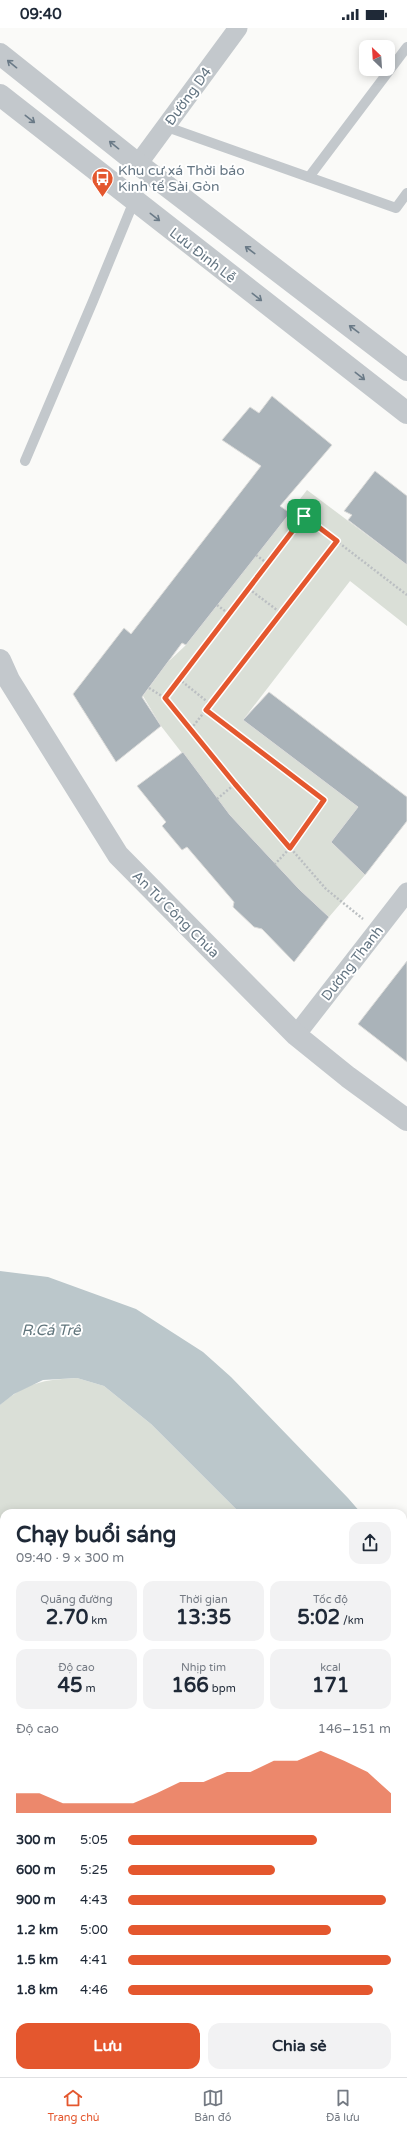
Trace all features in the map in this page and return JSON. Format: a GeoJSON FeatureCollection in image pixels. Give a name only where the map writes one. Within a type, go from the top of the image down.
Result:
{"type":"FeatureCollection","features":[{"type":"Feature","properties":{"kind":"street","name":"Đường D4"},"geometry":{"type":"LineString","coordinates":[[138,164],[167,127],[238,28]]}},
{"type":"Feature","properties":{"kind":"street"},"geometry":{"type":"LineString","coordinates":[[0,54],[138,164],[407,370]]}},
{"type":"Feature","properties":{"kind":"street","name":"Lưu Đình Lễ"},"geometry":{"type":"LineString","coordinates":[[0,95],[407,413]]}},
{"type":"Feature","properties":{"kind":"street","name":"An Tư Công Chúa"},"geometry":{"type":"LineString","coordinates":[[0,660],[9,680],[118,855],[296,1035],[348,1077],[407,1120]]}},
{"type":"Feature","properties":{"kind":"street","name":"Dương Thanh"},"geometry":{"type":"LineString","coordinates":[[296,1035],[407,892]]}},
{"type":"Feature","properties":{"kind":"lane"},"geometry":{"type":"LineString","coordinates":[[309,177],[407,47]]}},
{"type":"Feature","properties":{"kind":"lane"},"geometry":{"type":"LineString","coordinates":[[167,127],[396,208],[407,193]]}},
{"type":"Feature","properties":{"kind":"lane"},"geometry":{"type":"LineString","coordinates":[[25,461],[94,301],[134,201]]}},
{"type":"Feature","properties":{"kind":"path"},"geometry":{"type":"LineString","coordinates":[[165,698],[304,516],[407,595]]}},
{"type":"Feature","properties":{"kind":"path"},"geometry":{"type":"LineString","coordinates":[[191,729],[337,541]]}},
{"type":"Feature","properties":{"kind":"path"},"geometry":{"type":"LineString","coordinates":[[256,555],[268,564]]}},
{"type":"Feature","properties":{"kind":"path"},"geometry":{"type":"LineString","coordinates":[[249,589],[281,613]]}},
{"type":"Feature","properties":{"kind":"path"},"geometry":{"type":"LineString","coordinates":[[217,605],[229,614]]}},
{"type":"Feature","properties":{"kind":"path"},"geometry":{"type":"LineString","coordinates":[[179,680],[210,704]]}},
{"type":"Feature","properties":{"kind":"path"},"geometry":{"type":"LineString","coordinates":[[149,688],[165,698],[235,784],[326,889],[377,931]]}},
{"type":"Feature","properties":{"kind":"path"},"geometry":{"type":"LineString","coordinates":[[206,710],[324,800],[290,848],[275,864]]}},
{"type":"Feature","properties":{"kind":"path"},"geometry":{"type":"LineString","coordinates":[[217,799],[235,784]]}},
{"type":"Feature","properties":{"kind":"shaded area"},"geometry":{"type":"Polygon","coordinates":[[[307,490],[407,565],[407,626],[350,581],[243,720],[358,807],[331,842],[365,875],[329,917],[299,889],[230,815],[161,726],[143,696],[168,662],[186,645],[307,490]]]}},
{"type":"Feature","properties":{"kind":"shaded area"},"geometry":{"type":"Polygon","coordinates":[[[77,1378],[104,1386],[151,1424],[236,1509],[0,1509],[0,1405],[27,1387],[45,1381],[77,1378]]]}},
{"type":"Feature","properties":{"kind":"water","name":"R.Cá Trê"},"geometry":{"type":"Polygon","coordinates":[[[0,1271],[48,1277],[136,1309],[203,1352],[231,1377],[358,1509],[236,1509],[151,1424],[104,1386],[77,1378],[43,1380],[14,1394],[0,1405],[0,1271]]]}},
{"type":"Feature","properties":{"kind":"building"},"geometry":{"type":"Polygon","coordinates":[[[272,396],[332,445],[280,506],[290,513],[186,645],[182,643],[142,697],[161,726],[116,762],[73,694],[124,628],[131,634],[261,466],[222,440],[250,407],[259,413],[272,396]]]}},
{"type":"Feature","properties":{"kind":"building"},"geometry":{"type":"Polygon","coordinates":[[[375,471],[407,496],[407,565],[348,520],[352,515],[344,511],[375,471]]]}},
{"type":"Feature","properties":{"kind":"building"},"geometry":{"type":"Polygon","coordinates":[[[269,692],[407,797],[407,821],[365,875],[331,842],[358,807],[243,720],[269,692]]]}},
{"type":"Feature","properties":{"kind":"building"},"geometry":{"type":"Polygon","coordinates":[[[183,752],[230,815],[299,889],[329,917],[294,962],[262,929],[254,927],[233,907],[234,902],[187,847],[182,850],[162,826],[166,822],[137,786],[183,752]]]}},
{"type":"Feature","properties":{"kind":"building"},"geometry":{"type":"Polygon","coordinates":[[[407,961],[407,1062],[358,1024],[407,961]]]}},
{"type":"Feature","properties":{"kind":"place","name":"Khu cư xá Thời báo Kinh tế Sài Gòn"},"geometry":{"type":"Point","coordinates":[102,198]}},
{"type":"Feature","properties":{"kind":"route"},"geometry":{"type":"LineString","coordinates":[[304,516],[337,541],[206,710],[324,800],[290,848],[235,784],[165,698],[304,516]]}}]}
